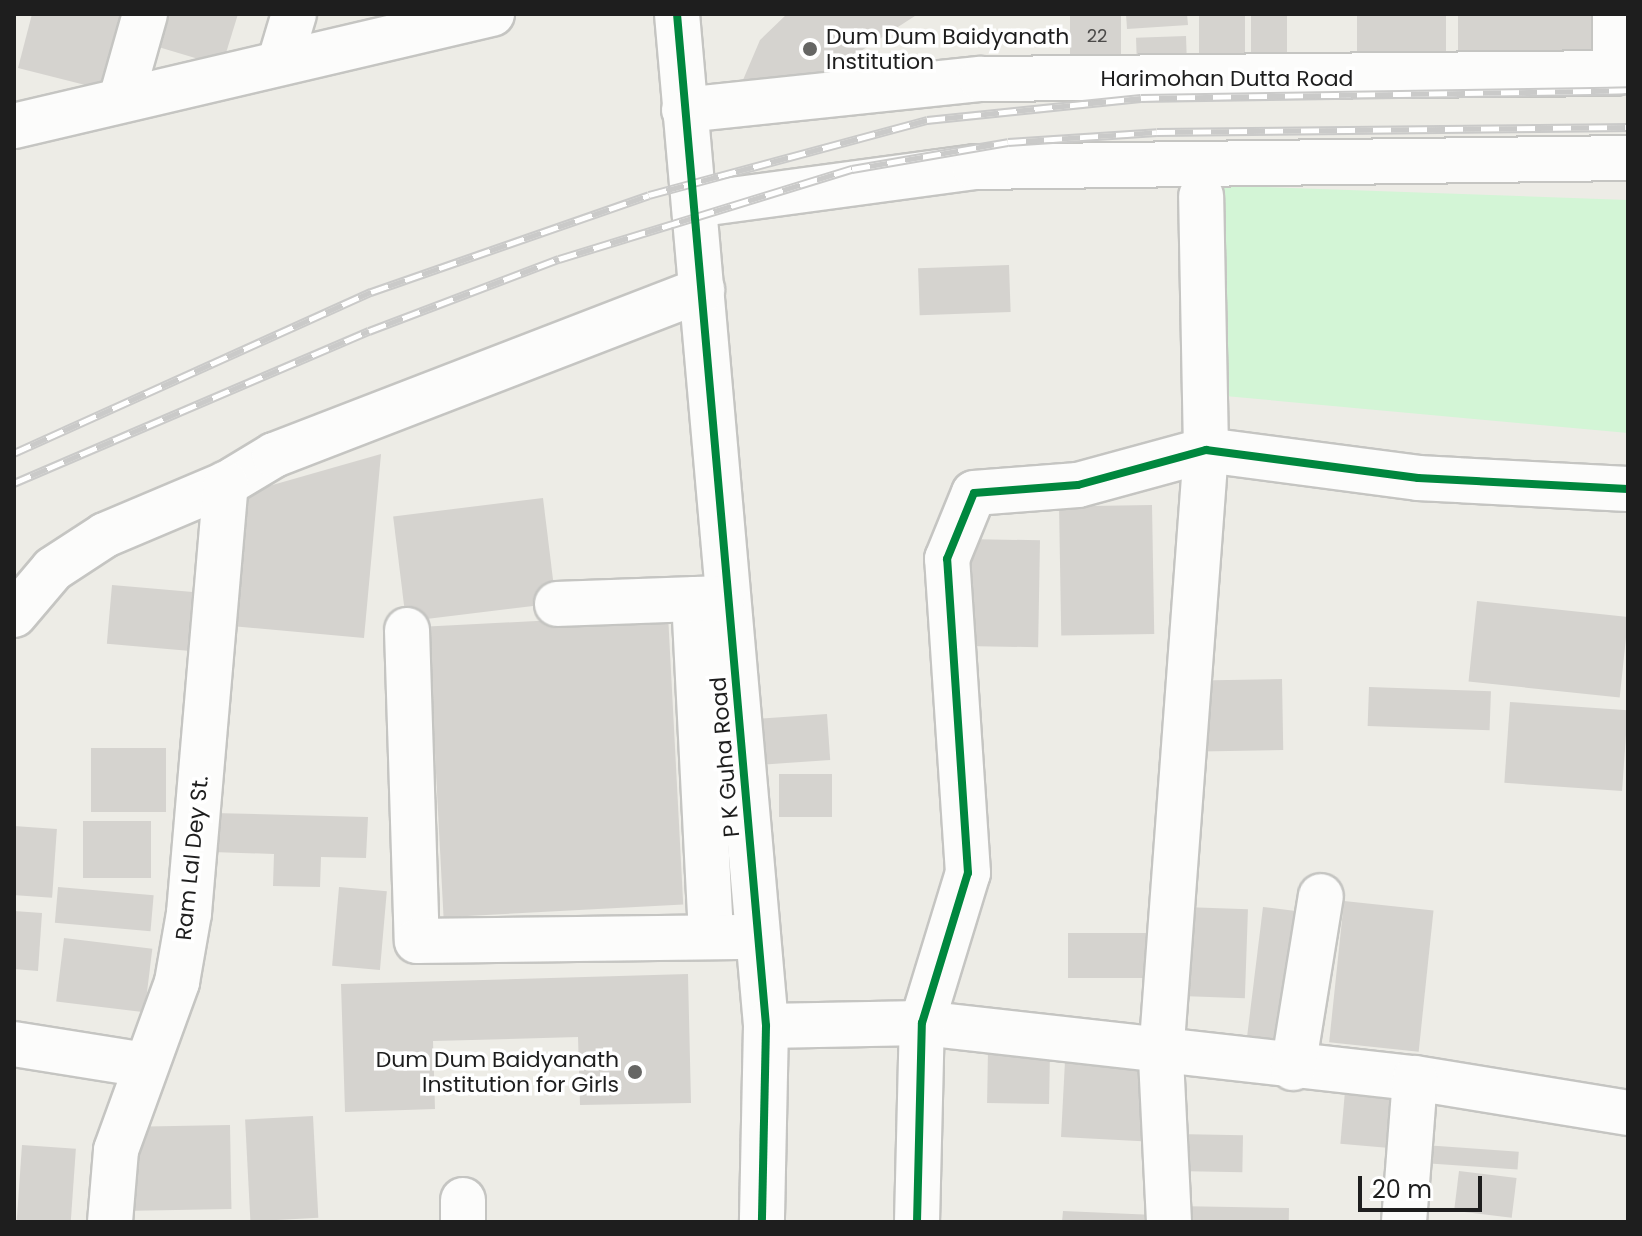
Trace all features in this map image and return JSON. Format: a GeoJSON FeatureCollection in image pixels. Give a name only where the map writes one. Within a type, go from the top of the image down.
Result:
{"type":"FeatureCollection","features":[{"type":"Feature","properties":{"kind":"street"},"geometry":{"type":"LineString","coordinates":[[121,99],[145,14]]}},
{"type":"Feature","properties":{"kind":"street"},"geometry":{"type":"LineString","coordinates":[[280,61],[294,14]]}},
{"type":"Feature","properties":{"kind":"street"},"geometry":{"type":"LineString","coordinates":[[14,126],[280,61],[492,14]]}},
{"type":"Feature","properties":{"kind":"street","name":"P K Guha Road"},"geometry":{"type":"LineString","coordinates":[[677,14],[702,290],[712,599],[758,937],[766,1026],[762,1222]]}},
{"type":"Feature","properties":{"kind":"street","name":"Harimohan Dutta Road"},"geometry":{"type":"LineString","coordinates":[[684,110],[981,79],[1615,73],[1615,14]]}},
{"type":"Feature","properties":{"kind":"street"},"geometry":{"type":"LineString","coordinates":[[694,205],[896,175],[1022,165],[1628,158]]}},
{"type":"Feature","properties":{"kind":"street"},"geometry":{"type":"LineString","coordinates":[[1169,1222],[1161,1056],[1206,450],[1201,196]]}},
{"type":"Feature","properties":{"kind":"street"},"geometry":{"type":"LineString","coordinates":[[14,615],[53,569],[105,535],[226,484],[274,455],[477,372],[702,290]]}},
{"type":"Feature","properties":{"kind":"street"},"geometry":{"type":"LineString","coordinates":[[917,1222],[922,1023],[968,873],[947,559],[974,493],[1078,485],[1206,450],[1418,478],[1628,489]]}},
{"type":"Feature","properties":{"kind":"street","name":"Ram Lal Dey St."},"geometry":{"type":"LineString","coordinates":[[110,1222],[116,1150],[177,982],[189,913],[226,484]]}},
{"type":"Feature","properties":{"kind":"street"},"geometry":{"type":"LineString","coordinates":[[557,604],[712,599],[711,937]]}},
{"type":"Feature","properties":{"kind":"street"},"geometry":{"type":"LineString","coordinates":[[407,630],[417,941],[758,937]]}},
{"type":"Feature","properties":{"kind":"street"},"geometry":{"type":"LineString","coordinates":[[1293,1068],[1321,896]]}},
{"type":"Feature","properties":{"kind":"street"},"geometry":{"type":"LineString","coordinates":[[766,1026],[922,1023],[1161,1056],[1415,1078],[1628,1113]]}},
{"type":"Feature","properties":{"kind":"street"},"geometry":{"type":"LineString","coordinates":[[14,1044],[145,1065]]}},
{"type":"Feature","properties":{"kind":"street"},"geometry":{"type":"LineString","coordinates":[[1404,1222],[1415,1078]]}},
{"type":"Feature","properties":{"kind":"green space"},"geometry":{"type":"Polygon","coordinates":[[[1209,185],[1628,200],[1628,433],[1214,395],[1209,185]]]}},
{"type":"Feature","properties":{"kind":"building"},"geometry":{"type":"Polygon","coordinates":[[[32,14],[125,14],[105,90],[18,68],[32,14]]]}},
{"type":"Feature","properties":{"kind":"building"},"geometry":{"type":"Polygon","coordinates":[[[164,14],[238,14],[222,66],[155,46],[164,14]]]}},
{"type":"Feature","properties":{"kind":"building","name":"Dum Dum Baidyanath Institution"},"geometry":{"type":"Polygon","coordinates":[[[787,14],[918,14],[850,58],[840,78],[740,87],[760,40],[787,14]]]}},
{"type":"Feature","properties":{"kind":"building","name":"Dum Dum Baidyanath Institution"},"geometry":{"type":"Polygon","coordinates":[[[1070,14],[1121,14],[1121,60],[1070,60],[1070,14]]]}},
{"type":"Feature","properties":{"kind":"building"},"geometry":{"type":"Polygon","coordinates":[[[1126,14],[1187,14],[1188,25],[1127,29],[1126,14]]]}},
{"type":"Feature","properties":{"kind":"building"},"geometry":{"type":"Polygon","coordinates":[[[1199,14],[1245,14],[1245,60],[1199,60],[1199,14]]]}},
{"type":"Feature","properties":{"kind":"building"},"geometry":{"type":"Polygon","coordinates":[[[1251,14],[1287,14],[1287,62],[1251,62],[1251,14]]]}},
{"type":"Feature","properties":{"kind":"building"},"geometry":{"type":"Polygon","coordinates":[[[1357,14],[1446,14],[1446,70],[1357,70],[1357,14]]]}},
{"type":"Feature","properties":{"kind":"building"},"geometry":{"type":"Polygon","coordinates":[[[1458,14],[1594,14],[1594,62],[1458,62],[1458,14]]]}},
{"type":"Feature","properties":{"kind":"building"},"geometry":{"type":"Polygon","coordinates":[[[1186,36],[1187,63],[1137,65],[1136,38],[1186,36]]]}},
{"type":"Feature","properties":{"kind":"building"},"geometry":{"type":"Polygon","coordinates":[[[1009,265],[1011,312],[920,315],[918,268],[1009,265]]]}},
{"type":"Feature","properties":{"kind":"building"},"geometry":{"type":"Polygon","coordinates":[[[381,454],[364,638],[231,626],[244,493],[381,454]]]}},
{"type":"Feature","properties":{"kind":"building"},"geometry":{"type":"Polygon","coordinates":[[[543,498],[556,603],[406,622],[393,516],[543,498]]]}},
{"type":"Feature","properties":{"kind":"building"},"geometry":{"type":"Polygon","coordinates":[[[1152,505],[1154,634],[1061,636],[1059,507],[1152,505]]]}},
{"type":"Feature","properties":{"kind":"building"},"geometry":{"type":"Polygon","coordinates":[[[967,539],[1040,540],[1038,647],[965,646],[967,539]]]}},
{"type":"Feature","properties":{"kind":"building"},"geometry":{"type":"Polygon","coordinates":[[[112,585],[196,592],[191,651],[107,644],[112,585]]]}},
{"type":"Feature","properties":{"kind":"building"},"geometry":{"type":"Polygon","coordinates":[[[1477,601],[1628,617],[1620,697],[1469,682],[1477,601]]]}},
{"type":"Feature","properties":{"kind":"building"},"geometry":{"type":"Polygon","coordinates":[[[668,614],[683,905],[444,917],[428,627],[668,614]]]}},
{"type":"Feature","properties":{"kind":"building"},"geometry":{"type":"Polygon","coordinates":[[[1282,679],[1283,750],[1200,751],[1199,680],[1282,679]]]}},
{"type":"Feature","properties":{"kind":"building"},"geometry":{"type":"Polygon","coordinates":[[[1369,687],[1491,691],[1490,730],[1368,726],[1369,687]]]}},
{"type":"Feature","properties":{"kind":"building"},"geometry":{"type":"Polygon","coordinates":[[[1510,702],[1628,710],[1622,791],[1504,783],[1510,702]]]}},
{"type":"Feature","properties":{"kind":"building"},"geometry":{"type":"Polygon","coordinates":[[[827,714],[830,760],[765,764],[762,719],[827,714]]]}},
{"type":"Feature","properties":{"kind":"building"},"geometry":{"type":"Polygon","coordinates":[[[91,748],[166,748],[166,812],[91,812],[91,748]]]}},
{"type":"Feature","properties":{"kind":"building"},"geometry":{"type":"Polygon","coordinates":[[[779,774],[832,774],[832,817],[779,817],[779,774]]]}},
{"type":"Feature","properties":{"kind":"building"},"geometry":{"type":"Polygon","coordinates":[[[213,813],[368,817],[366,858],[321,857],[320,887],[273,886],[274,854],[212,852],[213,813]]]}},
{"type":"Feature","properties":{"kind":"building"},"geometry":{"type":"Polygon","coordinates":[[[83,821],[151,821],[151,878],[83,878],[83,821]]]}},
{"type":"Feature","properties":{"kind":"building"},"geometry":{"type":"Polygon","coordinates":[[[14,826],[57,829],[52,898],[14,895],[14,826]]]}},
{"type":"Feature","properties":{"kind":"building"},"geometry":{"type":"Polygon","coordinates":[[[58,887],[154,895],[150,931],[55,923],[58,887]]]}},
{"type":"Feature","properties":{"kind":"building"},"geometry":{"type":"Polygon","coordinates":[[[339,887],[387,891],[380,970],[332,966],[339,887]]]}},
{"type":"Feature","properties":{"kind":"building"},"geometry":{"type":"Polygon","coordinates":[[[1344,901],[1434,910],[1419,1052],[1329,1042],[1344,901]]]}},
{"type":"Feature","properties":{"kind":"building"},"geometry":{"type":"Polygon","coordinates":[[[1184,907],[1248,909],[1245,998],[1181,996],[1184,907]]]}},
{"type":"Feature","properties":{"kind":"building"},"geometry":{"type":"Polygon","coordinates":[[[1263,907],[1304,912],[1286,1055],[1245,1050],[1263,907]]]}},
{"type":"Feature","properties":{"kind":"building"},"geometry":{"type":"Polygon","coordinates":[[[14,911],[42,913],[38,971],[14,969],[14,911]]]}},
{"type":"Feature","properties":{"kind":"building"},"geometry":{"type":"Polygon","coordinates":[[[1068,933],[1151,933],[1151,978],[1068,978],[1068,933]]]}},
{"type":"Feature","properties":{"kind":"building"},"geometry":{"type":"Polygon","coordinates":[[[64,938],[152,949],[145,1012],[56,1002],[64,938]]]}},
{"type":"Feature","properties":{"kind":"building","name":"Dum Dum Baidyanath Institution for Girls"},"geometry":{"type":"Polygon","coordinates":[[[688,974],[691,1103],[580,1105],[578,1037],[433,1041],[435,1109],[345,1112],[341,984],[688,974]]]}},
{"type":"Feature","properties":{"kind":"building"},"geometry":{"type":"Polygon","coordinates":[[[988,1050],[1050,1051],[1049,1104],[987,1103],[988,1050]]]}},
{"type":"Feature","properties":{"kind":"building"},"geometry":{"type":"Polygon","coordinates":[[[1065,1061],[1151,1066],[1147,1141],[1061,1137],[1065,1061]]]}},
{"type":"Feature","properties":{"kind":"building"},"geometry":{"type":"Polygon","coordinates":[[[1345,1091],[1403,1096],[1398,1149],[1340,1144],[1345,1091]]]}},
{"type":"Feature","properties":{"kind":"building"},"geometry":{"type":"Polygon","coordinates":[[[313,1116],[318,1218],[250,1221],[245,1120],[313,1116]]]}},
{"type":"Feature","properties":{"kind":"building"},"geometry":{"type":"Polygon","coordinates":[[[230,1125],[231,1209],[134,1211],[133,1127],[230,1125]]]}},
{"type":"Feature","properties":{"kind":"building"},"geometry":{"type":"Polygon","coordinates":[[[1176,1134],[1243,1135],[1242,1172],[1175,1171],[1176,1134]]]}},
{"type":"Feature","properties":{"kind":"building"},"geometry":{"type":"Polygon","coordinates":[[[22,1145],[76,1149],[71,1222],[17,1222],[22,1145]]]}},
{"type":"Feature","properties":{"kind":"building"},"geometry":{"type":"Polygon","coordinates":[[[1424,1145],[1519,1152],[1518,1170],[1423,1163],[1424,1145]]]}},
{"type":"Feature","properties":{"kind":"building"},"geometry":{"type":"Polygon","coordinates":[[[1459,1171],[1517,1178],[1512,1218],[1454,1211],[1459,1171]]]}},
{"type":"Feature","properties":{"kind":"building"},"geometry":{"type":"Polygon","coordinates":[[[1176,1206],[1289,1208],[1289,1222],[1176,1222],[1176,1206]]]}},
{"type":"Feature","properties":{"kind":"building"},"geometry":{"type":"Polygon","coordinates":[[[1063,1211],[1155,1215],[1155,1222],[1062,1222],[1063,1211]]]}},
{"type":"Feature","properties":{"kind":"railway"},"geometry":{"type":"LineString","coordinates":[[14,453],[371,292],[649,195],[927,120],[1141,98],[1628,90]]}},
{"type":"Feature","properties":{"kind":"railway"},"geometry":{"type":"LineString","coordinates":[[14,483],[369,331],[559,259],[852,169],[1008,142],[1157,132],[1628,127]]}},
{"type":"Feature","properties":{"kind":"cycle path"},"geometry":{"type":"LineString","coordinates":[[677,14],[766,1026],[762,1222]]}},
{"type":"Feature","properties":{"kind":"cycle path"},"geometry":{"type":"LineString","coordinates":[[917,1222],[922,1023],[968,873],[947,559],[974,493],[1078,485],[1206,450],[1418,478],[1628,489]]}},
{"type":"Feature","properties":{"kind":"place","name":"Dum Dum Baidyanath Institution"},"geometry":{"type":"Point","coordinates":[810,49]}},
{"type":"Feature","properties":{"kind":"place","name":"Dum Dum Baidyanath Institution for Girls"},"geometry":{"type":"Point","coordinates":[635,1072]}}]}
